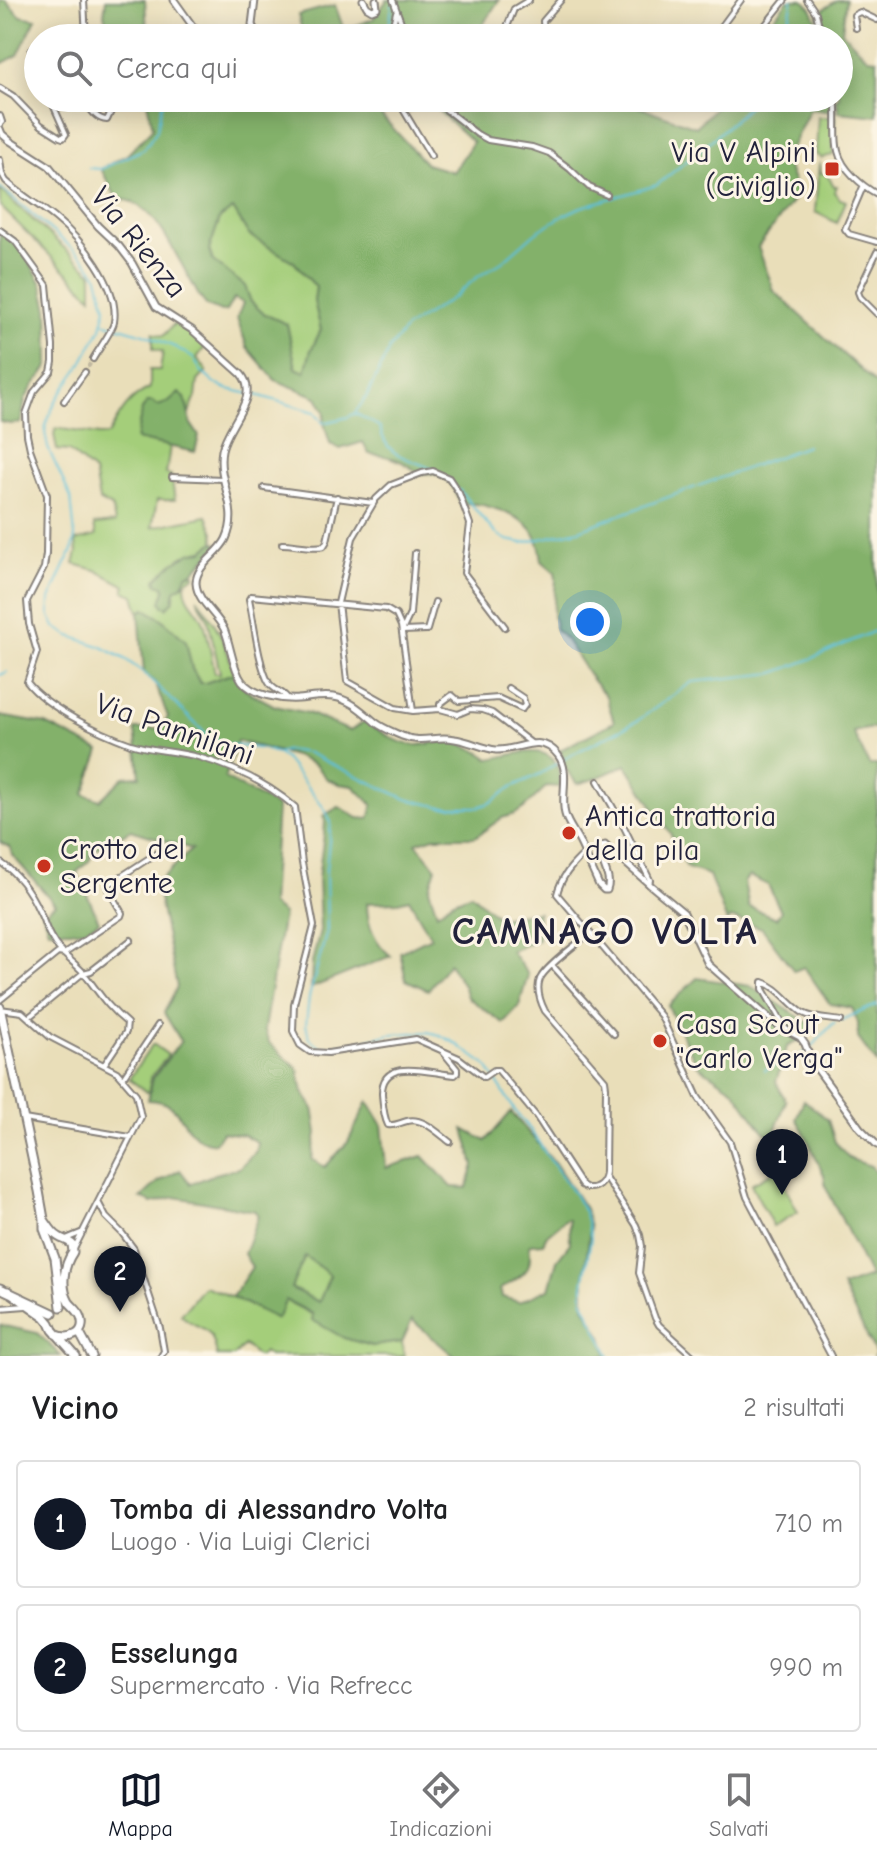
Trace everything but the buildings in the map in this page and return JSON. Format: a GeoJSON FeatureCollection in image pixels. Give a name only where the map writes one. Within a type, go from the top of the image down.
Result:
{"type":"FeatureCollection","features":[{"type":"Feature","properties":{"kind":"main road"},"geometry":{"type":"LineString","coordinates":[[0,1008],[44,1229],[55,1258],[61,1307]]}},
{"type":"Feature","properties":{"kind":"main road"},"geometry":{"type":"LineString","coordinates":[[44,1219],[52,1231],[72,1244],[64,1277],[66,1292],[82,1318],[79,1332],[67,1338],[57,1335]]}},
{"type":"Feature","properties":{"kind":"main road"},"geometry":{"type":"LineString","coordinates":[[52,1246],[63,1239]]}},
{"type":"Feature","properties":{"kind":"main road"},"geometry":{"type":"LineString","coordinates":[[55,1258],[62,1260],[71,1255]]}},
{"type":"Feature","properties":{"kind":"main road"},"geometry":{"type":"LineString","coordinates":[[4,1290],[53,1313]]}},
{"type":"Feature","properties":{"kind":"main road"},"geometry":{"type":"LineString","coordinates":[[4,1290],[41,1313],[76,1356]]}},
{"type":"Feature","properties":{"kind":"main road"},"geometry":{"type":"LineString","coordinates":[[50,1323],[53,1313],[61,1307],[76,1310]]}},
{"type":"Feature","properties":{"kind":"main road"},"geometry":{"type":"LineString","coordinates":[[79,1332],[92,1356]]}},
{"type":"Feature","properties":{"kind":"street"},"geometry":{"type":"LineString","coordinates":[[84,0],[85,24]]}},
{"type":"Feature","properties":{"kind":"street"},"geometry":{"type":"LineString","coordinates":[[174,0],[191,24]]}},
{"type":"Feature","properties":{"kind":"street"},"geometry":{"type":"LineString","coordinates":[[252,24],[255,0]]}},
{"type":"Feature","properties":{"kind":"street"},"geometry":{"type":"LineString","coordinates":[[363,0],[372,10],[377,8],[377,0]]}},
{"type":"Feature","properties":{"kind":"street"},"geometry":{"type":"LineString","coordinates":[[508,24],[514,9],[529,0]]}},
{"type":"Feature","properties":{"kind":"street"},"geometry":{"type":"LineString","coordinates":[[543,24],[561,0]]}},
{"type":"Feature","properties":{"kind":"street"},"geometry":{"type":"LineString","coordinates":[[723,24],[741,0]]}},
{"type":"Feature","properties":{"kind":"street"},"geometry":{"type":"LineString","coordinates":[[766,24],[785,0]]}},
{"type":"Feature","properties":{"kind":"street"},"geometry":{"type":"LineString","coordinates":[[810,1],[819,24]]}},
{"type":"Feature","properties":{"kind":"street"},"geometry":{"type":"LineString","coordinates":[[393,24],[395,4]]}},
{"type":"Feature","properties":{"kind":"street"},"geometry":{"type":"LineString","coordinates":[[395,4],[402,24]]}},
{"type":"Feature","properties":{"kind":"street"},"geometry":{"type":"LineString","coordinates":[[856,28],[854,15],[860,12],[877,20]]}},
{"type":"Feature","properties":{"kind":"street"},"geometry":{"type":"LineString","coordinates":[[0,88],[24,107]]}},
{"type":"Feature","properties":{"kind":"street"},"geometry":{"type":"LineString","coordinates":[[28,112],[41,125],[63,138],[66,134],[56,112]]}},
{"type":"Feature","properties":{"kind":"street"},"geometry":{"type":"LineString","coordinates":[[93,112],[101,120],[107,120],[111,112]]}},
{"type":"Feature","properties":{"kind":"street"},"geometry":{"type":"LineString","coordinates":[[405,112],[431,156]]}},
{"type":"Feature","properties":{"kind":"street"},"geometry":{"type":"LineString","coordinates":[[449,112],[488,140],[549,153],[589,187],[607,195]]}},
{"type":"Feature","properties":{"kind":"street"},"geometry":{"type":"LineString","coordinates":[[837,112],[838,154],[863,187],[877,194]]}},
{"type":"Feature","properties":{"kind":"street"},"geometry":{"type":"LineString","coordinates":[[0,116],[0,126]]}},
{"type":"Feature","properties":{"kind":"street","name":"Via Rienza"},"geometry":{"type":"LineString","coordinates":[[0,126],[2,134],[10,141],[49,166],[98,226],[119,246],[159,310],[192,330],[247,382],[249,392],[246,401],[227,434],[222,452],[223,479],[230,503],[230,529],[222,546],[201,569],[196,587],[224,630],[242,681],[262,694],[288,699],[333,697],[359,708],[377,724],[420,741],[455,739],[497,750],[531,743]]}},
{"type":"Feature","properties":{"kind":"street"},"geometry":{"type":"LineString","coordinates":[[0,160],[6,181],[58,220],[92,257],[111,291],[115,320],[93,359]]}},
{"type":"Feature","properties":{"kind":"street"},"geometry":{"type":"LineString","coordinates":[[863,187],[845,229],[849,234],[877,242]]}},
{"type":"Feature","properties":{"kind":"street","name":"Via Pannilani"},"geometry":{"type":"LineString","coordinates":[[0,230],[15,241],[47,285],[53,346],[51,372],[34,392],[26,414],[30,449],[47,495],[44,568],[27,601],[29,624],[37,652],[27,682],[36,693],[90,727],[133,744],[198,757],[244,773],[276,790],[295,807],[314,926],[294,1004],[293,1031],[300,1045],[310,1052],[328,1053],[416,1039],[442,1050]]}},
{"type":"Feature","properties":{"kind":"street"},"geometry":{"type":"LineString","coordinates":[[877,252],[858,292],[877,314]]}},
{"type":"Feature","properties":{"kind":"street"},"geometry":{"type":"LineString","coordinates":[[64,401],[85,372]]}},
{"type":"Feature","properties":{"kind":"street"},"geometry":{"type":"LineString","coordinates":[[505,627],[464,573],[470,524],[459,493],[449,478],[433,471],[391,485],[374,503],[353,538],[338,603],[347,681],[395,708],[413,711],[440,709],[458,714],[470,709],[492,713],[531,743],[543,743],[559,756],[565,777],[565,813],[599,885],[607,890],[609,884],[600,853],[603,845],[608,846],[687,916],[708,964],[777,1025],[800,1037],[812,1062],[860,1128],[877,1145]]}},
{"type":"Feature","properties":{"kind":"street"},"geometry":{"type":"LineString","coordinates":[[172,477],[223,479]]}},
{"type":"Feature","properties":{"kind":"street"},"geometry":{"type":"LineString","coordinates":[[264,488],[374,503]]}},
{"type":"Feature","properties":{"kind":"street"},"geometry":{"type":"LineString","coordinates":[[282,544],[324,546],[337,497]]}},
{"type":"Feature","properties":{"kind":"street"},"geometry":{"type":"LineString","coordinates":[[402,631],[410,614],[415,553]]}},
{"type":"Feature","properties":{"kind":"street"},"geometry":{"type":"LineString","coordinates":[[288,699],[273,688],[263,667],[249,599],[251,596],[386,609],[396,615],[402,631],[413,711]]}},
{"type":"Feature","properties":{"kind":"street"},"geometry":{"type":"LineString","coordinates":[[427,630],[435,602]]}},
{"type":"Feature","properties":{"kind":"street"},"geometry":{"type":"LineString","coordinates":[[402,631],[427,630],[434,633]]}},
{"type":"Feature","properties":{"kind":"street"},"geometry":{"type":"LineString","coordinates":[[440,709],[440,704],[452,695],[459,701],[498,698],[522,709],[525,705],[523,698],[508,688]]}},
{"type":"Feature","properties":{"kind":"street"},"geometry":{"type":"LineString","coordinates":[[598,781],[631,840],[650,880],[649,884]]}},
{"type":"Feature","properties":{"kind":"street"},"geometry":{"type":"LineString","coordinates":[[0,1000],[58,953],[64,954],[121,916],[108,885],[163,849]]}},
{"type":"Feature","properties":{"kind":"street"},"geometry":{"type":"LineString","coordinates":[[585,853],[567,870],[556,892],[558,898],[661,1016],[698,1097],[730,1142],[747,1197],[831,1356]]}},
{"type":"Feature","properties":{"kind":"street"},"geometry":{"type":"LineString","coordinates":[[0,862],[24,884],[61,953],[83,973],[110,1009],[127,1023],[126,1032],[104,1065]]}},
{"type":"Feature","properties":{"kind":"street"},"geometry":{"type":"LineString","coordinates":[[589,934],[544,972],[538,981],[540,1001],[545,1011],[605,1080],[605,1177],[640,1235],[639,1273],[655,1318],[693,1356]]}},
{"type":"Feature","properties":{"kind":"street"},"geometry":{"type":"LineString","coordinates":[[29,1017],[83,973],[91,971],[131,940]]}},
{"type":"Feature","properties":{"kind":"street"},"geometry":{"type":"LineString","coordinates":[[552,965],[614,1034]]}},
{"type":"Feature","properties":{"kind":"street"},"geometry":{"type":"LineString","coordinates":[[786,1030],[763,989],[763,982],[803,1012],[838,1020]]}},
{"type":"Feature","properties":{"kind":"street"},"geometry":{"type":"LineString","coordinates":[[0,1008],[22,1012],[50,1037],[117,1072],[136,1094],[141,1117],[71,1255]]}},
{"type":"Feature","properties":{"kind":"street"},"geometry":{"type":"LineString","coordinates":[[123,1077],[158,1025]]}},
{"type":"Feature","properties":{"kind":"street"},"geometry":{"type":"LineString","coordinates":[[442,1050],[459,1058],[484,1077],[498,1070],[536,1116],[586,1188],[596,1187],[605,1177]]}},
{"type":"Feature","properties":{"kind":"street"},"geometry":{"type":"LineString","coordinates":[[442,1050],[457,1069],[455,1075],[420,1070],[388,1074],[382,1096],[388,1125],[418,1120],[450,1142]]}},
{"type":"Feature","properties":{"kind":"street"},"geometry":{"type":"LineString","coordinates":[[24,1119],[130,1137]]}},
{"type":"Feature","properties":{"kind":"street"},"geometry":{"type":"LineString","coordinates":[[98,1202],[106,1217],[134,1249],[160,1328],[162,1355]]}},
{"type":"Feature","properties":{"kind":"street"},"geometry":{"type":"LineString","coordinates":[[63,1239],[85,1230]]}},
{"type":"Feature","properties":{"kind":"street"},"geometry":{"type":"LineString","coordinates":[[0,1308],[27,1306]]}},
{"type":"Feature","properties":{"kind":"green space"},"geometry":{"type":"Polygon","coordinates":[[[0,0],[5,0],[21,16],[36,19],[34,24],[24,24],[24,43],[18,55],[0,62],[0,0]]]}},
{"type":"Feature","properties":{"kind":"green space"},"geometry":{"type":"Polygon","coordinates":[[[106,0],[145,0],[147,24],[106,24],[106,0]]]}},
{"type":"Feature","properties":{"kind":"green space"},"geometry":{"type":"Polygon","coordinates":[[[387,0],[499,0],[483,24],[360,24],[373,19],[387,0]]]}},
{"type":"Feature","properties":{"kind":"green space"},"geometry":{"type":"Polygon","coordinates":[[[788,0],[802,0],[810,6],[817,24],[769,24],[788,0]]]}},
{"type":"Feature","properties":{"kind":"green space"},"geometry":{"type":"Polygon","coordinates":[[[837,0],[846,0],[843,24],[821,24],[818,13],[837,0]]]}},
{"type":"Feature","properties":{"kind":"green space"},"geometry":{"type":"Polygon","coordinates":[[[335,5],[342,24],[300,24],[298,15],[335,5]]]}},
{"type":"Feature","properties":{"kind":"green space"},"geometry":{"type":"Polygon","coordinates":[[[853,43],[868,58],[877,59],[877,116],[839,112],[853,112],[853,43]]]}},
{"type":"Feature","properties":{"kind":"green space"},"geometry":{"type":"Polygon","coordinates":[[[149,112],[378,112],[426,164],[453,172],[473,142],[440,112],[654,112],[696,127],[711,112],[809,112],[785,160],[798,194],[758,247],[774,291],[877,385],[877,727],[853,732],[869,765],[877,765],[877,1064],[858,1038],[858,1023],[852,1008],[830,1004],[804,967],[794,971],[762,928],[731,918],[727,922],[709,875],[687,868],[670,833],[626,765],[577,784],[565,768],[560,750],[614,722],[606,696],[556,630],[553,616],[555,572],[542,561],[532,530],[519,519],[499,510],[477,504],[461,505],[447,480],[436,474],[420,474],[408,465],[384,456],[369,454],[363,442],[340,449],[330,444],[324,423],[325,412],[317,397],[275,380],[247,347],[237,318],[243,303],[234,298],[226,311],[221,312],[207,306],[156,222],[139,206],[117,199],[101,169],[127,155],[153,128],[149,112]],[[233,209],[220,218],[209,250],[213,261],[245,286],[251,302],[264,314],[287,324],[296,368],[305,372],[321,330],[314,301],[316,287],[294,262],[249,235],[233,209]],[[749,876],[744,882],[749,907],[776,918],[781,911],[768,885],[749,876]]]}},
{"type":"Feature","properties":{"kind":"green space"},"geometry":{"type":"Polygon","coordinates":[[[818,117],[835,117],[833,155],[821,158],[816,154],[818,117]]]}},
{"type":"Feature","properties":{"kind":"green space"},"geometry":{"type":"Polygon","coordinates":[[[820,163],[821,173],[827,174],[837,186],[834,192],[846,201],[837,223],[815,212],[820,163]]]}},
{"type":"Feature","properties":{"kind":"green space"},"geometry":{"type":"Polygon","coordinates":[[[0,190],[92,273],[92,297],[0,206],[0,190]]]}},
{"type":"Feature","properties":{"kind":"green space"},"geometry":{"type":"Polygon","coordinates":[[[233,208],[249,235],[294,262],[316,287],[314,301],[321,330],[305,373],[296,368],[287,325],[264,314],[251,302],[245,286],[213,261],[209,250],[220,218],[233,208]]]}},
{"type":"Feature","properties":{"kind":"green space"},"geometry":{"type":"Polygon","coordinates":[[[0,232],[23,250],[42,284],[48,309],[47,369],[25,399],[21,423],[10,424],[0,422],[0,232]]]}},
{"type":"Feature","properties":{"kind":"green space"},"geometry":{"type":"Polygon","coordinates":[[[174,324],[205,347],[197,358],[207,371],[198,381],[196,397],[189,413],[185,398],[158,406],[152,402],[136,439],[170,446],[166,474],[171,475],[175,500],[157,500],[152,527],[207,516],[214,532],[214,542],[182,557],[170,568],[166,582],[167,607],[173,602],[175,590],[183,585],[187,575],[194,573],[185,583],[185,589],[204,623],[215,673],[220,673],[208,619],[197,598],[228,652],[234,673],[205,683],[200,683],[192,669],[185,641],[162,619],[145,609],[139,612],[134,595],[124,591],[126,586],[96,570],[74,564],[76,541],[96,536],[94,525],[115,523],[112,507],[99,500],[94,472],[69,451],[57,450],[54,434],[56,428],[108,435],[130,402],[150,388],[150,370],[160,370],[163,352],[153,349],[153,333],[163,336],[174,324]]]}},
{"type":"Feature","properties":{"kind":"green space"},"geometry":{"type":"Polygon","coordinates":[[[179,393],[185,398],[191,424],[199,436],[195,452],[136,439],[142,409],[148,402],[158,406],[179,393]]]}},
{"type":"Feature","properties":{"kind":"green space"},"geometry":{"type":"Polygon","coordinates":[[[214,542],[217,546],[175,590],[173,602],[167,607],[163,606],[164,586],[157,584],[156,579],[172,564],[192,552],[203,551],[214,542]]]}},
{"type":"Feature","properties":{"kind":"green space"},"geometry":{"type":"Polygon","coordinates":[[[145,609],[162,619],[186,641],[192,669],[200,683],[234,673],[249,692],[275,706],[308,713],[350,731],[365,721],[403,743],[461,744],[490,759],[536,752],[545,754],[558,767],[560,787],[547,786],[524,808],[502,818],[475,837],[434,837],[416,843],[436,868],[429,889],[437,913],[471,894],[499,918],[538,912],[538,939],[511,951],[528,975],[519,1006],[503,1023],[467,997],[449,963],[428,990],[406,980],[400,952],[431,937],[409,899],[367,903],[373,932],[391,956],[311,988],[312,962],[320,930],[318,878],[324,834],[323,816],[339,807],[358,818],[369,819],[373,805],[353,786],[327,779],[315,765],[295,756],[237,741],[225,778],[277,807],[271,905],[283,914],[264,1029],[269,1043],[298,1069],[303,1092],[313,1107],[317,1133],[312,1159],[325,1167],[348,1142],[368,1101],[382,1124],[386,1168],[423,1156],[452,1187],[467,1188],[474,1165],[464,1129],[486,1141],[511,1112],[555,1163],[585,1209],[590,1228],[584,1306],[602,1337],[608,1356],[454,1356],[412,1320],[402,1342],[372,1346],[344,1338],[312,1320],[313,1314],[286,1300],[277,1319],[232,1297],[252,1267],[244,1254],[258,1216],[255,1211],[175,1197],[152,1203],[141,1198],[158,1182],[180,1170],[191,1184],[239,1168],[256,1151],[257,1142],[244,1135],[222,1132],[215,1143],[201,1139],[190,1131],[172,1108],[148,1100],[153,1078],[181,1041],[164,1013],[177,987],[156,884],[192,849],[131,830],[92,851],[90,860],[77,872],[99,921],[84,930],[48,930],[43,914],[55,904],[12,855],[11,848],[0,842],[0,716],[46,724],[100,751],[84,794],[100,800],[124,777],[140,776],[135,729],[161,729],[168,717],[155,683],[144,673],[139,612],[145,609]],[[569,1219],[547,1235],[543,1243],[529,1246],[527,1268],[500,1289],[502,1297],[519,1302],[549,1289],[557,1260],[570,1243],[569,1219]],[[305,1256],[291,1288],[319,1302],[330,1275],[305,1256]]]}},
{"type":"Feature","properties":{"kind":"green space"},"geometry":{"type":"Polygon","coordinates":[[[697,978],[750,986],[818,1029],[787,1047],[776,1082],[786,1101],[772,1140],[734,1090],[697,1065],[668,1006],[697,978]]]}},
{"type":"Feature","properties":{"kind":"green space"},"geometry":{"type":"Polygon","coordinates":[[[153,1044],[168,1055],[151,1077],[148,1093],[129,1079],[153,1044]]]}},
{"type":"Feature","properties":{"kind":"green space"},"geometry":{"type":"Polygon","coordinates":[[[804,1100],[828,1120],[835,1142],[850,1159],[871,1166],[877,1172],[877,1356],[874,1356],[876,1354],[842,1287],[870,1277],[796,1119],[804,1100]]]}},
{"type":"Feature","properties":{"kind":"green space"},"geometry":{"type":"Polygon","coordinates":[[[777,1170],[798,1212],[773,1226],[751,1184],[777,1170]]]}},
{"type":"Feature","properties":{"kind":"green space"},"geometry":{"type":"Polygon","coordinates":[[[305,1255],[330,1275],[319,1303],[290,1289],[305,1255]]]}},
{"type":"Feature","properties":{"kind":"green space"},"geometry":{"type":"Polygon","coordinates":[[[204,1286],[277,1319],[285,1300],[372,1346],[402,1342],[404,1356],[269,1356],[264,1352],[257,1356],[244,1345],[234,1356],[217,1356],[208,1332],[181,1315],[204,1286]]]}},
{"type":"Feature","properties":{"kind":"green space"},"geometry":{"type":"Polygon","coordinates":[[[0,1325],[37,1333],[61,1356],[0,1356],[0,1325]]]}},
{"type":"Feature","properties":{"kind":"waterway"},"geometry":{"type":"LineString","coordinates":[[788,24],[791,0]]}},
{"type":"Feature","properties":{"kind":"waterway"},"geometry":{"type":"LineString","coordinates":[[389,24],[392,5]]}},
{"type":"Feature","properties":{"kind":"waterway"},"geometry":{"type":"LineString","coordinates":[[89,168],[101,169],[144,149],[157,130],[160,112]]}},
{"type":"Feature","properties":{"kind":"waterway"},"geometry":{"type":"LineString","coordinates":[[103,322],[177,348],[193,358],[214,383],[227,389],[315,412],[323,423],[348,417],[355,413],[367,396],[390,348],[406,328],[454,297],[535,233],[564,215],[657,185],[743,112]]}},
{"type":"Feature","properties":{"kind":"waterway"},"geometry":{"type":"LineString","coordinates":[[0,187],[85,259],[98,277],[106,308],[101,328],[81,365],[55,402],[46,425],[48,448],[71,498],[75,536],[73,548],[50,599],[49,614],[55,627],[125,659],[144,673],[207,735],[224,744],[276,753],[286,760],[324,808],[331,822],[326,870],[327,931],[309,997],[306,1024],[309,1038],[320,1047],[331,1047],[390,1034],[428,1032],[455,1043],[486,1065],[585,1213],[591,1238],[583,1301],[610,1356]]}},
{"type":"Feature","properties":{"kind":"waterway"},"geometry":{"type":"LineString","coordinates":[[355,413],[380,427],[392,451],[432,469]]}},
{"type":"Feature","properties":{"kind":"waterway"},"geometry":{"type":"LineString","coordinates":[[459,490],[495,533],[507,540],[523,543],[579,530],[807,446]]}},
{"type":"Feature","properties":{"kind":"waterway"},"geometry":{"type":"LineString","coordinates":[[278,753],[287,750],[308,753],[406,799],[442,807],[478,807],[637,721],[692,682],[774,673],[877,630]]}},
{"type":"Feature","properties":{"kind":"waterway"},"geometry":{"type":"LineString","coordinates":[[0,675],[7,672]]}},
{"type":"Feature","properties":{"kind":"waterway"},"geometry":{"type":"LineString","coordinates":[[841,1020],[877,1005]]}},
{"type":"Feature","properties":{"kind":"waterway"},"geometry":{"type":"LineString","coordinates":[[765,1070],[807,1051],[835,1022]]}},
{"type":"Feature","properties":{"kind":"tunnel"},"geometry":{"type":"LineString","coordinates":[[85,372],[93,359]]}},
{"type":"Feature","properties":{"kind":"place","name":"Via V Alpini (Civiglio)"},"geometry":{"type":"Point","coordinates":[832,169]}},
{"type":"Feature","properties":{"kind":"place","name":"Antica trattoria della pila"},"geometry":{"type":"Point","coordinates":[569,833]}},
{"type":"Feature","properties":{"kind":"place","name":"Crotto del Sergente"},"geometry":{"type":"Point","coordinates":[44,866]}},
{"type":"Feature","properties":{"kind":"place","name":"Casa Scout \"Carlo Verga\""},"geometry":{"type":"Point","coordinates":[660,1041]}},
{"type":"Feature","properties":{"kind":"place","name":"Tomba di Alessandro Volta"},"geometry":{"type":"Point","coordinates":[782,1195]}},
{"type":"Feature","properties":{"kind":"place","name":"Esselunga"},"geometry":{"type":"Point","coordinates":[120,1312]}},
{"type":"Feature","properties":{"kind":"district","name":"CAMNAGO VOLTA"},"geometry":{"type":"Point","coordinates":[605,931]}}]}
